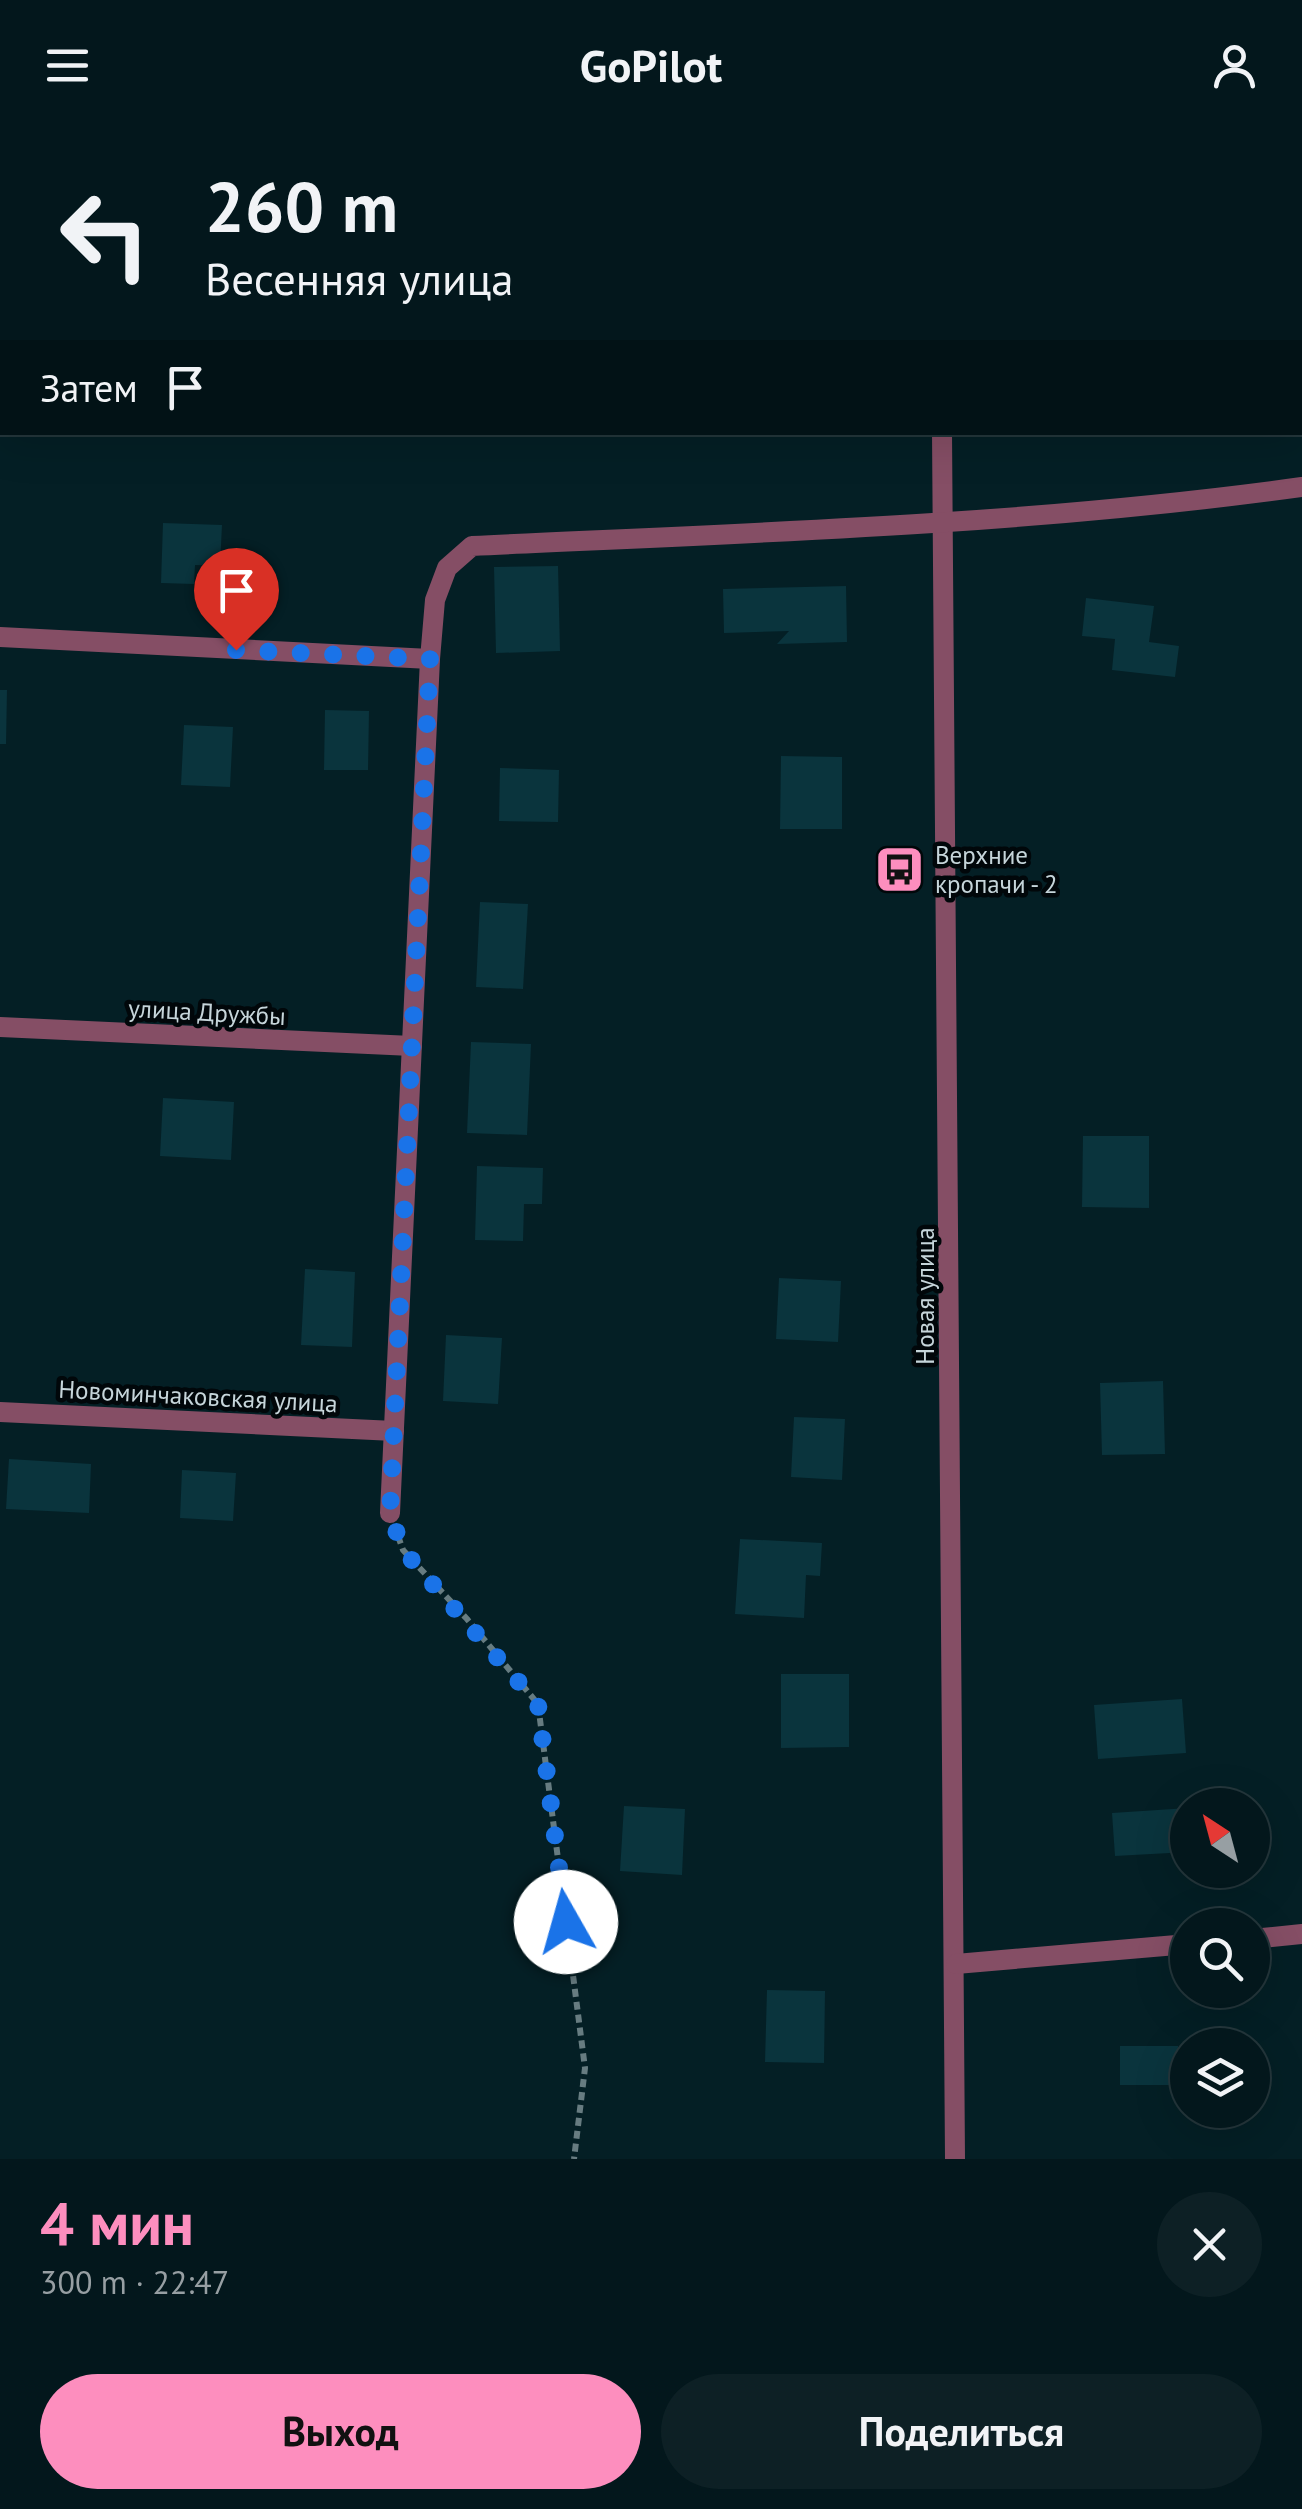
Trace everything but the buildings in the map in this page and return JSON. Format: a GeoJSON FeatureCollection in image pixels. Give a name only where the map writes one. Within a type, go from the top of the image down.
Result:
{"type":"FeatureCollection","features":[{"type":"Feature","properties":{"kind":"street","name":"Новая улица"},"geometry":{"type":"LineString","coordinates":[[942,435],[955,2159]]}},
{"type":"Feature","properties":{"kind":"street"},"geometry":{"type":"LineString","coordinates":[[390,1514],[430,659],[435,600],[447,568],[472,546],[944,524],[1194,502],[1302,487]]}},
{"type":"Feature","properties":{"kind":"street"},"geometry":{"type":"LineString","coordinates":[[0,637],[430,659]]}},
{"type":"Feature","properties":{"kind":"street","name":"улица Дружбы"},"geometry":{"type":"LineString","coordinates":[[0,1027],[412,1046]]}},
{"type":"Feature","properties":{"kind":"street","name":"Новоминчаковская улица"},"geometry":{"type":"LineString","coordinates":[[0,1412],[394,1431]]}},
{"type":"Feature","properties":{"kind":"street"},"geometry":{"type":"LineString","coordinates":[[1270,1937],[1302,1934]]}},
{"type":"Feature","properties":{"kind":"street"},"geometry":{"type":"LineString","coordinates":[[956,1964],[1170,1946]]}},
{"type":"Feature","properties":{"kind":"path"},"geometry":{"type":"LineString","coordinates":[[390,1514],[403,1550],[538,1704],[585,2068],[574,2159]]}},
{"type":"Feature","properties":{"kind":"place","name":"Верхние кропачи - 2"},"geometry":{"type":"Point","coordinates":[900,869]}},
{"type":"Feature","properties":{"kind":"route"},"geometry":{"type":"LineString","coordinates":[[236,650],[430,659],[390,1514],[403,1550],[538,1704],[566,1922]]}}]}
